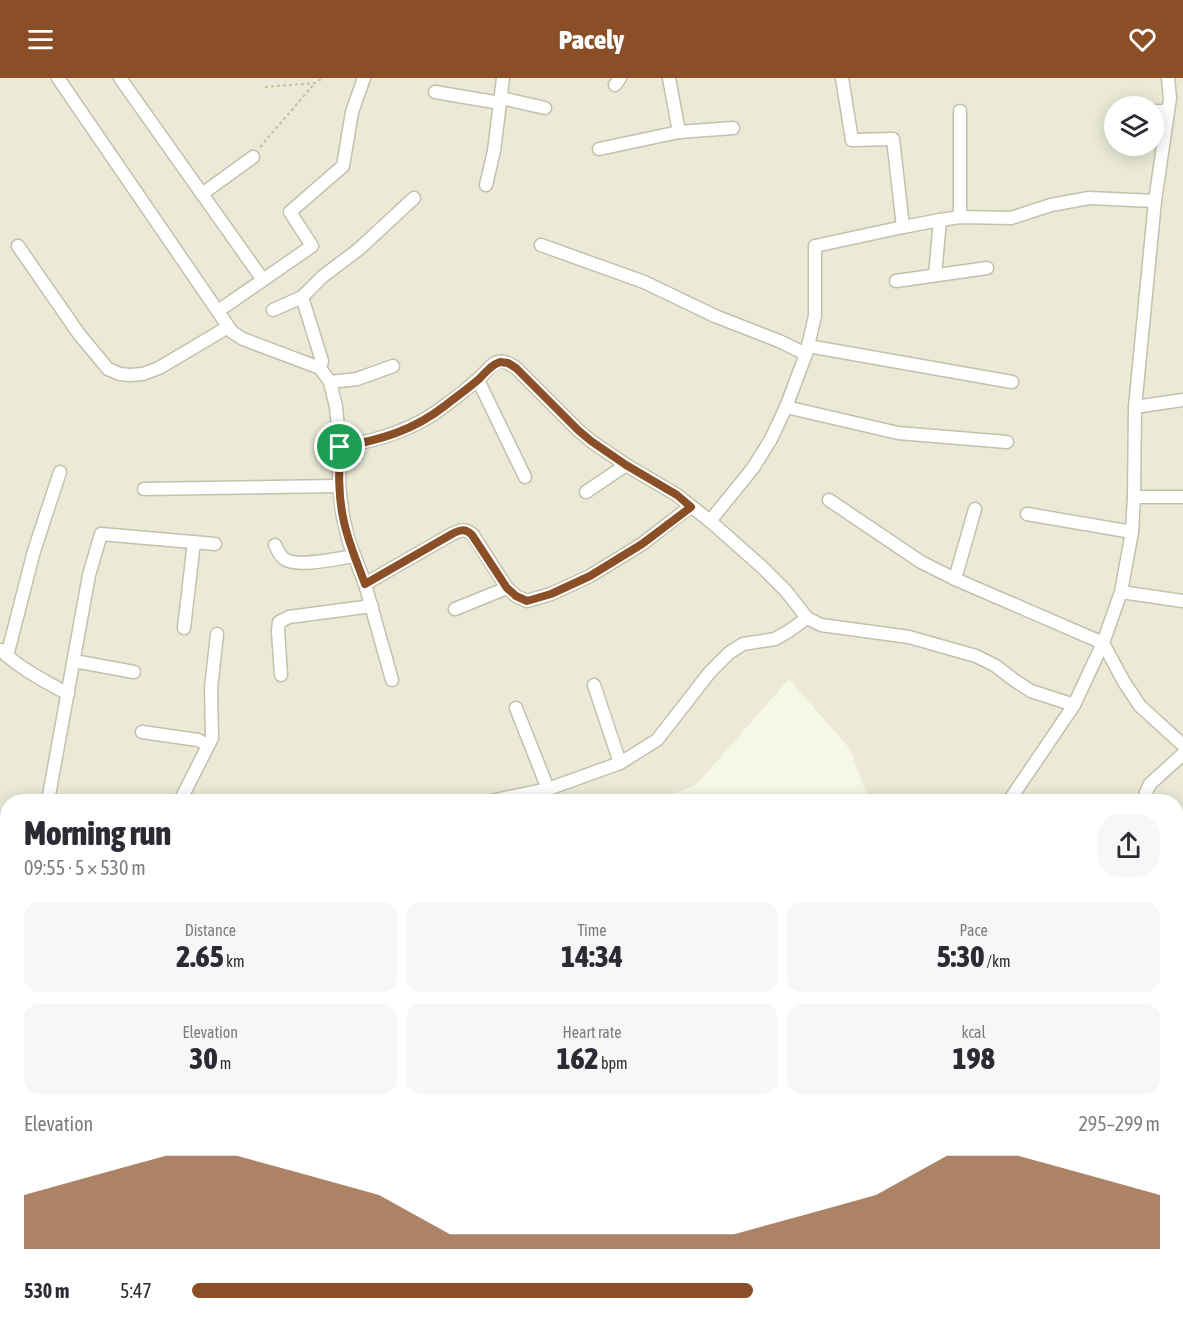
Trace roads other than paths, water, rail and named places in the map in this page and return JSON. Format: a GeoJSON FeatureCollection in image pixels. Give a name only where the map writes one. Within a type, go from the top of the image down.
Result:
{"type":"FeatureCollection","features":[{"type":"Feature","properties":{"kind":"street"},"geometry":{"type":"LineString","coordinates":[[58,78],[232,332],[243,339],[320,368],[330,382],[336,407],[340,447],[339,486],[342,517],[372,606],[392,680]]}},
{"type":"Feature","properties":{"kind":"street"},"geometry":{"type":"LineString","coordinates":[[120,78],[263,280]]}},
{"type":"Feature","properties":{"kind":"street"},"geometry":{"type":"LineString","coordinates":[[218,311],[312,246],[290,212],[343,166],[352,112],[364,78]]}},
{"type":"Feature","properties":{"kind":"street"},"geometry":{"type":"LineString","coordinates":[[486,184],[494,152],[503,78]]}},
{"type":"Feature","properties":{"kind":"street"},"geometry":{"type":"LineString","coordinates":[[669,78],[679,132]]}},
{"type":"Feature","properties":{"kind":"street"},"geometry":{"type":"LineString","coordinates":[[842,78],[852,140],[893,139],[903,227]]}},
{"type":"Feature","properties":{"kind":"street"},"geometry":{"type":"LineString","coordinates":[[1014,794],[1074,705],[1103,643],[1121,592],[1132,532],[1135,406],[1155,201],[1169,104],[1168,78]]}},
{"type":"Feature","properties":{"kind":"street"},"geometry":{"type":"LineString","coordinates":[[435,92],[545,108]]}},
{"type":"Feature","properties":{"kind":"street"},"geometry":{"type":"LineString","coordinates":[[1164,106],[1183,100]]}},
{"type":"Feature","properties":{"kind":"street"},"geometry":{"type":"LineString","coordinates":[[960,111],[960,218]]}},
{"type":"Feature","properties":{"kind":"street"},"geometry":{"type":"LineString","coordinates":[[599,149],[679,132],[733,128]]}},
{"type":"Feature","properties":{"kind":"street"},"geometry":{"type":"LineString","coordinates":[[202,194],[253,157]]}},
{"type":"Feature","properties":{"kind":"street"},"geometry":{"type":"LineString","coordinates":[[273,310],[302,297],[414,198]]}},
{"type":"Feature","properties":{"kind":"street"},"geometry":{"type":"LineString","coordinates":[[710,521],[753,468],[771,439],[786,407],[807,350],[815,316],[815,246],[940,220],[1011,218],[1089,198],[1155,201]]}},
{"type":"Feature","properties":{"kind":"street"},"geometry":{"type":"LineString","coordinates":[[936,275],[940,220]]}},
{"type":"Feature","properties":{"kind":"street"},"geometry":{"type":"LineString","coordinates":[[542,245],[644,282],[715,316],[807,350],[1012,382]]}},
{"type":"Feature","properties":{"kind":"street"},"geometry":{"type":"LineString","coordinates":[[18,246],[79,334],[114,373],[143,374],[159,368],[228,327]]}},
{"type":"Feature","properties":{"kind":"street"},"geometry":{"type":"LineString","coordinates":[[896,281],[987,268]]}},
{"type":"Feature","properties":{"kind":"street"},"geometry":{"type":"LineString","coordinates":[[302,297],[322,361],[320,368]]}},
{"type":"Feature","properties":{"kind":"street"},"geometry":{"type":"LineString","coordinates":[[340,447],[383,438],[403,431],[423,421],[478,380],[494,364],[508,363],[516,368],[578,430],[626,465],[677,495],[710,521],[762,567],[786,591],[807,618],[821,624],[909,637],[976,656],[996,666],[1031,690],[1074,705]]}},
{"type":"Feature","properties":{"kind":"street"},"geometry":{"type":"LineString","coordinates":[[330,382],[357,379],[393,366]]}},
{"type":"Feature","properties":{"kind":"street"},"geometry":{"type":"LineString","coordinates":[[478,380],[525,477]]}},
{"type":"Feature","properties":{"kind":"street"},"geometry":{"type":"LineString","coordinates":[[1135,406],[1183,400]]}},
{"type":"Feature","properties":{"kind":"street"},"geometry":{"type":"LineString","coordinates":[[786,407],[898,433],[1007,442]]}},
{"type":"Feature","properties":{"kind":"street"},"geometry":{"type":"LineString","coordinates":[[586,492],[626,465]]}},
{"type":"Feature","properties":{"kind":"street"},"geometry":{"type":"LineString","coordinates":[[60,472],[3,652],[38,678],[68,694]]}},
{"type":"Feature","properties":{"kind":"street"},"geometry":{"type":"LineString","coordinates":[[144,489],[339,486]]}},
{"type":"Feature","properties":{"kind":"street"},"geometry":{"type":"LineString","coordinates":[[1134,497],[1183,498]]}},
{"type":"Feature","properties":{"kind":"street"},"geometry":{"type":"LineString","coordinates":[[829,500],[921,562],[1103,643],[1140,706],[1183,745]]}},
{"type":"Feature","properties":{"kind":"street"},"geometry":{"type":"LineString","coordinates":[[365,584],[461,530],[468,531],[472,535],[507,588],[516,596],[527,601],[551,594],[590,576],[642,544],[691,507]]}},
{"type":"Feature","properties":{"kind":"street"},"geometry":{"type":"LineString","coordinates":[[955,579],[975,509]]}},
{"type":"Feature","properties":{"kind":"street"},"geometry":{"type":"LineString","coordinates":[[1027,514],[1132,532]]}},
{"type":"Feature","properties":{"kind":"street"},"geometry":{"type":"LineString","coordinates":[[49,794],[89,575],[101,534],[215,544]]}},
{"type":"Feature","properties":{"kind":"street"},"geometry":{"type":"LineString","coordinates":[[184,628],[194,542]]}},
{"type":"Feature","properties":{"kind":"street"},"geometry":{"type":"LineString","coordinates":[[275,546],[282,558],[292,562],[306,563],[355,556]]}},
{"type":"Feature","properties":{"kind":"street"},"geometry":{"type":"LineString","coordinates":[[455,609],[507,588]]}},
{"type":"Feature","properties":{"kind":"street"},"geometry":{"type":"LineString","coordinates":[[1121,592],[1183,601]]}},
{"type":"Feature","properties":{"kind":"street"},"geometry":{"type":"LineString","coordinates":[[281,675],[279,622],[289,617],[372,606]]}},
{"type":"Feature","properties":{"kind":"street"},"geometry":{"type":"LineString","coordinates":[[524,794],[548,789],[620,763],[657,740],[710,672],[729,653],[743,644],[775,639],[807,618]]}},
{"type":"Feature","properties":{"kind":"street"},"geometry":{"type":"LineString","coordinates":[[184,794],[212,738],[211,688],[217,634]]}},
{"type":"Feature","properties":{"kind":"street"},"geometry":{"type":"LineString","coordinates":[[74,661],[134,672]]}},
{"type":"Feature","properties":{"kind":"street"},"geometry":{"type":"LineString","coordinates":[[594,685],[620,763]]}},
{"type":"Feature","properties":{"kind":"street"},"geometry":{"type":"LineString","coordinates":[[516,708],[548,789]]}},
{"type":"Feature","properties":{"kind":"street"},"geometry":{"type":"LineString","coordinates":[[142,732],[198,740],[208,745]]}},
{"type":"Feature","properties":{"kind":"street"},"geometry":{"type":"LineString","coordinates":[[1146,794],[1150,784],[1183,754]]}}]}
